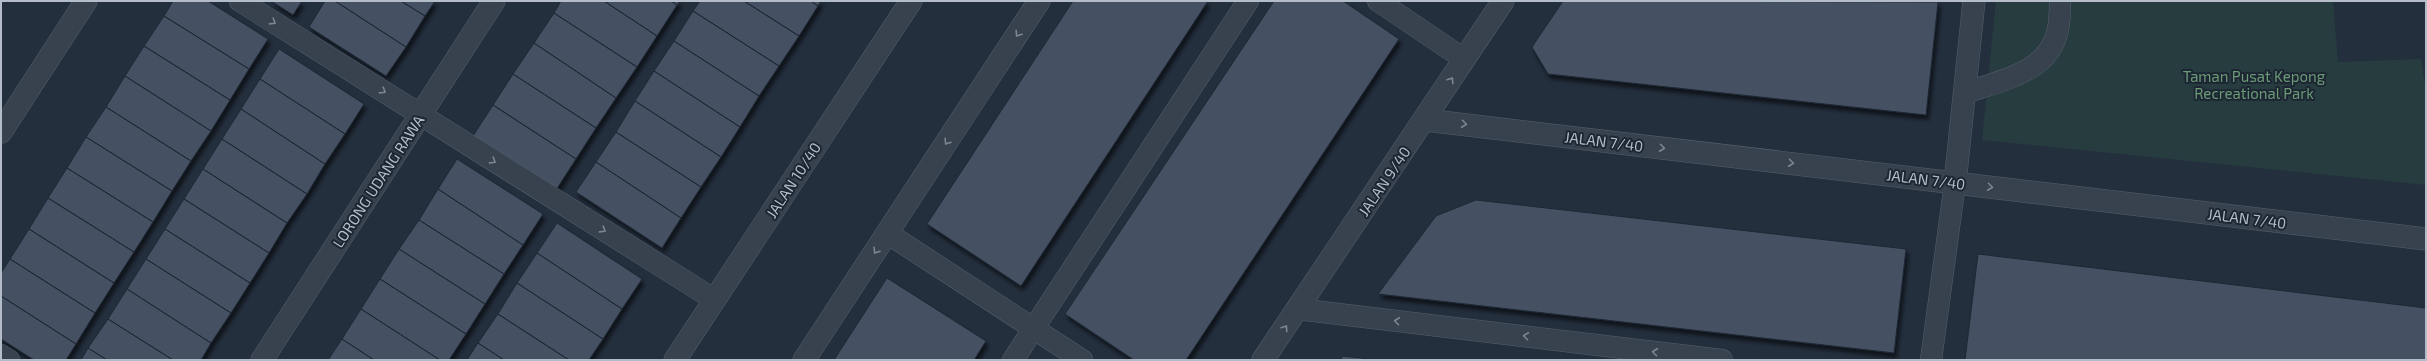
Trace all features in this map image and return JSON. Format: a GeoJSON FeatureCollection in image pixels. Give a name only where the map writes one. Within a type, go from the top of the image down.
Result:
{"type":"FeatureCollection","features":[{"type":"Feature","properties":{"kind":"street"},"geometry":{"type":"LineString","coordinates":[[3,126],[86,1]]}},
{"type":"Feature","properties":{"kind":"street","name":"LORONG UDANG RAWA"},"geometry":{"type":"LineString","coordinates":[[262,360],[494,1]]}},
{"type":"Feature","properties":{"kind":"street","name":"JALAN 10/40"},"geometry":{"type":"LineString","coordinates":[[675,360],[911,1]]}},
{"type":"Feature","properties":{"kind":"street"},"geometry":{"type":"LineString","coordinates":[[804,360],[1039,1]]}},
{"type":"Feature","properties":{"kind":"street","name":"JALAN 9/40"},"geometry":{"type":"LineString","coordinates":[[1263,360],[1425,120],[1503,1]]}},
{"type":"Feature","properties":{"kind":"street"},"geometry":{"type":"LineString","coordinates":[[1955,183],[1974,1]]}},
{"type":"Feature","properties":{"kind":"street","name":"JALAN 7/40"},"geometry":{"type":"LineString","coordinates":[[1425,120],[2426,239]]}},
{"type":"Feature","properties":{"kind":"lane"},"geometry":{"type":"LineString","coordinates":[[240,1],[715,300]]}},
{"type":"Feature","properties":{"kind":"lane"},"geometry":{"type":"LineString","coordinates":[[1013,360],[1248,1]]}},
{"type":"Feature","properties":{"kind":"lane"},"geometry":{"type":"LineString","coordinates":[[1378,1],[1464,59]]}},
{"type":"Feature","properties":{"kind":"lane"},"geometry":{"type":"LineString","coordinates":[[1965,93],[2033,69],[2049,54],[2058,30],[2060,1]]}},
{"type":"Feature","properties":{"kind":"lane"},"geometry":{"type":"LineString","coordinates":[[1931,360],[1955,183]]}},
{"type":"Feature","properties":{"kind":"lane"},"geometry":{"type":"LineString","coordinates":[[887,233],[1082,360]]}},
{"type":"Feature","properties":{"kind":"lane"},"geometry":{"type":"LineString","coordinates":[[1298,309],[1722,360]]}},
{"type":"Feature","properties":{"kind":"lane"},"geometry":{"type":"LineString","coordinates":[[1,355],[8,360]]}},
{"type":"Feature","properties":{"kind":"green space","name":"Taman Pusat Kepong Recreational Park"},"geometry":{"type":"Polygon","coordinates":[[[1996,1],[2333,1],[2338,62],[2421,59],[2426,91],[2426,185],[1982,140],[1996,1]]]}},
{"type":"Feature","properties":{"kind":"building"},"geometry":{"type":"Polygon","coordinates":[[[173,1],[208,1],[268,39],[249,69],[164,16],[173,1]]]}},
{"type":"Feature","properties":{"kind":"building"},"geometry":{"type":"Polygon","coordinates":[[[271,1],[302,1],[293,15],[271,1]]]}},
{"type":"Feature","properties":{"kind":"building"},"geometry":{"type":"Polygon","coordinates":[[[325,1],[335,1],[406,47],[386,76],[309,27],[325,1]]]}},
{"type":"Feature","properties":{"kind":"building"},"geometry":{"type":"Polygon","coordinates":[[[335,1],[401,1],[425,16],[406,47],[335,1]]]}},
{"type":"Feature","properties":{"kind":"building"},"geometry":{"type":"Polygon","coordinates":[[[401,1],[435,1],[425,16],[401,1]]]}},
{"type":"Feature","properties":{"kind":"building"},"geometry":{"type":"Polygon","coordinates":[[[561,1],[604,1],[657,36],[637,67],[554,13],[561,1]]]}},
{"type":"Feature","properties":{"kind":"building"},"geometry":{"type":"Polygon","coordinates":[[[604,1],[671,1],[677,5],[657,36],[604,1]]]}},
{"type":"Feature","properties":{"kind":"building"},"geometry":{"type":"Polygon","coordinates":[[[671,1],[680,1],[677,5],[671,1]]]}},
{"type":"Feature","properties":{"kind":"building"},"geometry":{"type":"Polygon","coordinates":[[[700,1],[744,1],[799,36],[779,66],[693,11],[700,1]]]}},
{"type":"Feature","properties":{"kind":"building"},"geometry":{"type":"Polygon","coordinates":[[[744,1],[811,1],[818,6],[799,36],[744,1]]]}},
{"type":"Feature","properties":{"kind":"building"},"geometry":{"type":"Polygon","coordinates":[[[811,1],[821,1],[818,6],[811,1]]]}},
{"type":"Feature","properties":{"kind":"building"},"geometry":{"type":"Polygon","coordinates":[[[1073,1],[1208,1],[1021,286],[927,224],[1073,1]]]}},
{"type":"Feature","properties":{"kind":"building"},"geometry":{"type":"Polygon","coordinates":[[[1274,1],[1343,1],[1399,39],[1186,360],[1134,360],[1065,314],[1274,1]]]}},
{"type":"Feature","properties":{"kind":"building"},"geometry":{"type":"Polygon","coordinates":[[[1563,1],[1938,2],[1926,115],[1548,74],[1532,47],[1563,1]]]}},
{"type":"Feature","properties":{"kind":"building"},"geometry":{"type":"Polygon","coordinates":[[[693,11],[779,66],[759,96],[674,41],[693,11]]]}},
{"type":"Feature","properties":{"kind":"building"},"geometry":{"type":"Polygon","coordinates":[[[554,13],[637,67],[616,98],[534,43],[554,13]]]}},
{"type":"Feature","properties":{"kind":"building"},"geometry":{"type":"Polygon","coordinates":[[[164,16],[249,69],[230,100],[144,46],[164,16]]]}},
{"type":"Feature","properties":{"kind":"building"},"geometry":{"type":"Polygon","coordinates":[[[674,41],[759,96],[740,127],[654,71],[674,41]]]}},
{"type":"Feature","properties":{"kind":"building"},"geometry":{"type":"Polygon","coordinates":[[[534,43],[616,98],[596,128],[513,74],[534,43]]]}},
{"type":"Feature","properties":{"kind":"building"},"geometry":{"type":"Polygon","coordinates":[[[144,46],[230,100],[211,131],[125,76],[144,46]]]}},
{"type":"Feature","properties":{"kind":"building"},"geometry":{"type":"Polygon","coordinates":[[[279,49],[364,104],[345,134],[260,79],[279,49]]]}},
{"type":"Feature","properties":{"kind":"building"},"geometry":{"type":"Polygon","coordinates":[[[654,71],[740,127],[721,157],[635,101],[654,71]]]}},
{"type":"Feature","properties":{"kind":"building"},"geometry":{"type":"Polygon","coordinates":[[[513,74],[596,128],[576,159],[493,105],[513,74]]]}},
{"type":"Feature","properties":{"kind":"building"},"geometry":{"type":"Polygon","coordinates":[[[125,76],[211,131],[191,161],[106,107],[125,76]]]}},
{"type":"Feature","properties":{"kind":"building"},"geometry":{"type":"Polygon","coordinates":[[[260,79],[345,134],[325,164],[241,109],[260,79]]]}},
{"type":"Feature","properties":{"kind":"building"},"geometry":{"type":"Polygon","coordinates":[[[635,101],[721,157],[701,187],[616,132],[635,101]]]}},
{"type":"Feature","properties":{"kind":"building"},"geometry":{"type":"Polygon","coordinates":[[[493,105],[576,159],[556,190],[473,136],[493,105]]]}},
{"type":"Feature","properties":{"kind":"building"},"geometry":{"type":"Polygon","coordinates":[[[106,107],[191,161],[172,191],[86,137],[106,107]]]}},
{"type":"Feature","properties":{"kind":"building"},"geometry":{"type":"Polygon","coordinates":[[[241,109],[325,164],[307,194],[222,139],[241,109]]]}},
{"type":"Feature","properties":{"kind":"building"},"geometry":{"type":"Polygon","coordinates":[[[616,132],[701,187],[681,218],[596,162],[616,132]]]}},
{"type":"Feature","properties":{"kind":"building"},"geometry":{"type":"Polygon","coordinates":[[[86,137],[172,191],[153,222],[67,168],[86,137]]]}},
{"type":"Feature","properties":{"kind":"building"},"geometry":{"type":"Polygon","coordinates":[[[222,139],[307,194],[287,223],[203,169],[222,139]]]}},
{"type":"Feature","properties":{"kind":"building"},"geometry":{"type":"Polygon","coordinates":[[[457,159],[543,214],[523,245],[438,189],[457,159]]]}},
{"type":"Feature","properties":{"kind":"building"},"geometry":{"type":"Polygon","coordinates":[[[596,162],[681,218],[662,248],[576,192],[596,162]]]}},
{"type":"Feature","properties":{"kind":"building"},"geometry":{"type":"Polygon","coordinates":[[[67,168],[153,222],[134,252],[48,198],[67,168]]]}},
{"type":"Feature","properties":{"kind":"building"},"geometry":{"type":"Polygon","coordinates":[[[203,169],[287,223],[269,253],[184,199],[203,169]]]}},
{"type":"Feature","properties":{"kind":"building"},"geometry":{"type":"Polygon","coordinates":[[[438,189],[523,245],[504,274],[419,220],[438,189]]]}},
{"type":"Feature","properties":{"kind":"building"},"geometry":{"type":"Polygon","coordinates":[[[48,198],[134,252],[114,283],[29,229],[48,198]]]}},
{"type":"Feature","properties":{"kind":"building"},"geometry":{"type":"Polygon","coordinates":[[[184,199],[269,253],[250,283],[165,229],[184,199]]]}},
{"type":"Feature","properties":{"kind":"building"},"geometry":{"type":"Polygon","coordinates":[[[1476,200],[1906,249],[1894,353],[1378,294],[1436,216],[1476,200]]]}},
{"type":"Feature","properties":{"kind":"building"},"geometry":{"type":"Polygon","coordinates":[[[419,220],[504,274],[485,304],[399,249],[419,220]]]}},
{"type":"Feature","properties":{"kind":"building"},"geometry":{"type":"Polygon","coordinates":[[[557,223],[642,279],[622,309],[537,253],[557,223]]]}},
{"type":"Feature","properties":{"kind":"building"},"geometry":{"type":"Polygon","coordinates":[[[29,229],[114,283],[95,313],[10,259],[29,229]]]}},
{"type":"Feature","properties":{"kind":"building"},"geometry":{"type":"Polygon","coordinates":[[[165,229],[250,283],[231,313],[146,259],[165,229]]]}},
{"type":"Feature","properties":{"kind":"building"},"geometry":{"type":"Polygon","coordinates":[[[399,249],[485,304],[466,334],[380,279],[399,249]]]}},
{"type":"Feature","properties":{"kind":"building"},"geometry":{"type":"Polygon","coordinates":[[[537,253],[622,309],[603,339],[517,283],[537,253]]]}},
{"type":"Feature","properties":{"kind":"building"},"geometry":{"type":"Polygon","coordinates":[[[1978,254],[2426,308],[2426,360],[1965,360],[1978,254]]]}},
{"type":"Feature","properties":{"kind":"building"},"geometry":{"type":"Polygon","coordinates":[[[10,259],[95,313],[76,344],[1,296],[1,273],[10,259]]]}},
{"type":"Feature","properties":{"kind":"building"},"geometry":{"type":"Polygon","coordinates":[[[146,259],[231,313],[211,343],[127,289],[146,259]]]}},
{"type":"Feature","properties":{"kind":"building"},"geometry":{"type":"Polygon","coordinates":[[[887,278],[986,341],[974,360],[834,360],[887,278]]]}},
{"type":"Feature","properties":{"kind":"building"},"geometry":{"type":"Polygon","coordinates":[[[380,279],[466,334],[449,360],[440,360],[361,309],[380,279]]]}},
{"type":"Feature","properties":{"kind":"building"},"geometry":{"type":"Polygon","coordinates":[[[517,283],[603,339],[589,360],[569,360],[498,314],[517,283]]]}},
{"type":"Feature","properties":{"kind":"building"},"geometry":{"type":"Polygon","coordinates":[[[127,289],[211,343],[201,360],[173,360],[108,319],[127,289]]]}},
{"type":"Feature","properties":{"kind":"building"},"geometry":{"type":"Polygon","coordinates":[[[1,296],[76,344],[66,360],[34,360],[1,339],[1,296]]]}},
{"type":"Feature","properties":{"kind":"building"},"geometry":{"type":"Polygon","coordinates":[[[361,309],[440,360],[374,360],[342,339],[361,309]]]}},
{"type":"Feature","properties":{"kind":"building"},"geometry":{"type":"Polygon","coordinates":[[[498,314],[569,360],[504,360],[478,343],[498,314]]]}},
{"type":"Feature","properties":{"kind":"building"},"geometry":{"type":"Polygon","coordinates":[[[108,319],[173,360],[107,360],[88,348],[108,319]]]}},
{"type":"Feature","properties":{"kind":"building"},"geometry":{"type":"Polygon","coordinates":[[[342,339],[374,360],[328,360],[342,339]]]}},
{"type":"Feature","properties":{"kind":"building"},"geometry":{"type":"Polygon","coordinates":[[[478,343],[504,360],[467,360],[478,343]]]}},
{"type":"Feature","properties":{"kind":"building"},"geometry":{"type":"Polygon","coordinates":[[[88,348],[107,360],[81,360],[88,348]]]}},
{"type":"Feature","properties":{"kind":"building"},"geometry":{"type":"Polygon","coordinates":[[[1343,356],[1378,360],[1340,360],[1343,356]]]}}]}
